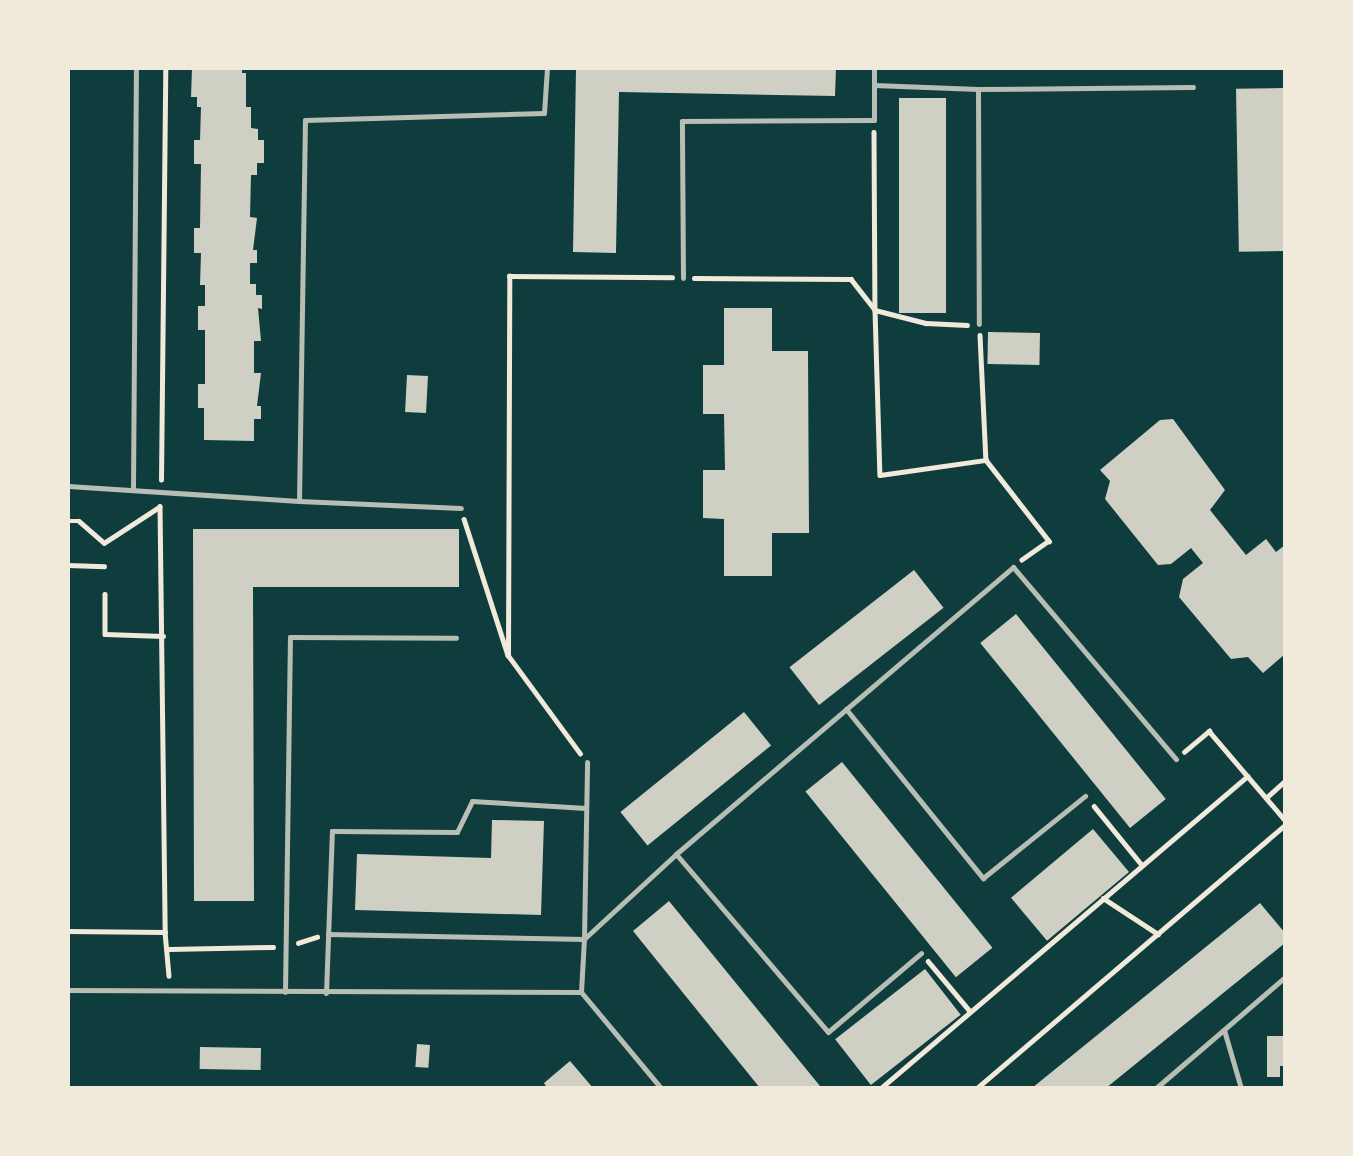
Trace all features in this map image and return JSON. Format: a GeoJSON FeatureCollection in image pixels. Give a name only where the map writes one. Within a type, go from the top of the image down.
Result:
{"type":"FeatureCollection","features":[{"type":"Feature","properties":{"kind":"lane"},"geometry":{"type":"LineString","coordinates":[[133,489],[136,68]]}},
{"type":"Feature","properties":{"kind":"lane"},"geometry":{"type":"LineString","coordinates":[[299,501],[305,120],[544,113],[547,68]]}},
{"type":"Feature","properties":{"kind":"lane"},"geometry":{"type":"LineString","coordinates":[[682,278],[682,121],[874,121],[874,68]]}},
{"type":"Feature","properties":{"kind":"lane"},"geometry":{"type":"LineString","coordinates":[[874,85],[978,89],[1193,87]]}},
{"type":"Feature","properties":{"kind":"lane"},"geometry":{"type":"LineString","coordinates":[[978,89],[979,324]]}},
{"type":"Feature","properties":{"kind":"lane"},"geometry":{"type":"LineString","coordinates":[[68,486],[461,508]]}},
{"type":"Feature","properties":{"kind":"lane"},"geometry":{"type":"LineString","coordinates":[[328,934],[584,939],[676,853],[1013,568],[1176,759]]}},
{"type":"Feature","properties":{"kind":"lane"},"geometry":{"type":"LineString","coordinates":[[285,992],[290,637],[456,638]]}},
{"type":"Feature","properties":{"kind":"lane"},"geometry":{"type":"LineString","coordinates":[[846,709],[983,878],[1085,796]]}},
{"type":"Feature","properties":{"kind":"lane"},"geometry":{"type":"LineString","coordinates":[[587,762],[581,992],[661,1088]]}},
{"type":"Feature","properties":{"kind":"lane"},"geometry":{"type":"LineString","coordinates":[[326,993],[332,831],[457,832],[472,801],[586,808]]}},
{"type":"Feature","properties":{"kind":"lane"},"geometry":{"type":"LineString","coordinates":[[676,853],[828,1032],[921,953]]}},
{"type":"Feature","properties":{"kind":"lane"},"geometry":{"type":"LineString","coordinates":[[1156,1088],[1285,976]]}},
{"type":"Feature","properties":{"kind":"lane"},"geometry":{"type":"LineString","coordinates":[[68,990],[581,992]]}},
{"type":"Feature","properties":{"kind":"lane"},"geometry":{"type":"LineString","coordinates":[[1224,1030],[1241,1088]]}},
{"type":"Feature","properties":{"kind":"path"},"geometry":{"type":"LineString","coordinates":[[166,68],[159,507],[163,636],[165,932],[169,949],[169,991]]}},
{"type":"Feature","properties":{"kind":"path"},"geometry":{"type":"LineString","coordinates":[[874,121],[875,310],[880,475],[986,460]]}},
{"type":"Feature","properties":{"kind":"path"},"geometry":{"type":"LineString","coordinates":[[508,655],[509,276],[851,279],[875,310],[926,323],[979,324],[986,460],[1049,541],[1013,568]]}},
{"type":"Feature","properties":{"kind":"path"},"geometry":{"type":"LineString","coordinates":[[68,521],[79,521],[104,542],[159,507]]}},
{"type":"Feature","properties":{"kind":"path"},"geometry":{"type":"LineString","coordinates":[[461,508],[508,655],[587,762]]}},
{"type":"Feature","properties":{"kind":"path"},"geometry":{"type":"LineString","coordinates":[[68,565],[104,566]]}},
{"type":"Feature","properties":{"kind":"path"},"geometry":{"type":"LineString","coordinates":[[105,594],[105,635],[163,636]]}},
{"type":"Feature","properties":{"kind":"path"},"geometry":{"type":"LineString","coordinates":[[977,1088],[1285,823],[1209,731],[1176,759]]}},
{"type":"Feature","properties":{"kind":"path"},"geometry":{"type":"LineString","coordinates":[[881,1088],[1247,776]]}},
{"type":"Feature","properties":{"kind":"path"},"geometry":{"type":"LineString","coordinates":[[1266,798],[1285,781]]}},
{"type":"Feature","properties":{"kind":"path"},"geometry":{"type":"LineString","coordinates":[[1085,796],[1142,865]]}},
{"type":"Feature","properties":{"kind":"path"},"geometry":{"type":"LineString","coordinates":[[1103,898],[1158,934]]}},
{"type":"Feature","properties":{"kind":"path"},"geometry":{"type":"LineString","coordinates":[[68,931],[165,932]]}},
{"type":"Feature","properties":{"kind":"path"},"geometry":{"type":"LineString","coordinates":[[169,949],[286,947],[328,934]]}},
{"type":"Feature","properties":{"kind":"path"},"geometry":{"type":"LineString","coordinates":[[921,953],[970,1011]]}},
{"type":"Feature","properties":{"kind":"building"},"geometry":{"type":"Polygon","coordinates":[[[192,68],[242,68],[242,73],[246,73],[246,107],[251,107],[251,128],[258,129],[258,140],[264,140],[264,163],[257,163],[257,175],[251,175],[250,217],[257,218],[253,250],[257,250],[257,263],[250,263],[250,284],[256,284],[256,295],[262,295],[262,309],[258,308],[261,341],[254,341],[254,373],[261,373],[257,406],[261,406],[261,419],[254,419],[254,441],[204,440],[204,408],[198,408],[198,384],[205,384],[205,330],[198,330],[198,306],[205,306],[205,285],[200,285],[201,253],[194,253],[194,228],[200,228],[201,164],[194,164],[194,140],[200,140],[201,107],[197,107],[197,97],[191,97],[192,68]]]}},
{"type":"Feature","properties":{"kind":"building"},"geometry":{"type":"Polygon","coordinates":[[[576,68],[836,68],[835,96],[619,92],[616,253],[573,252],[576,68]]]}},
{"type":"Feature","properties":{"kind":"building"},"geometry":{"type":"Polygon","coordinates":[[[1283,88],[1285,251],[1239,252],[1236,89],[1283,88]]]}},
{"type":"Feature","properties":{"kind":"building"},"geometry":{"type":"Polygon","coordinates":[[[899,98],[946,98],[946,313],[899,313],[899,98]]]}},
{"type":"Feature","properties":{"kind":"building"},"geometry":{"type":"Polygon","coordinates":[[[724,308],[772,308],[772,351],[808,351],[809,533],[772,533],[772,576],[724,576],[724,519],[703,518],[703,470],[725,470],[724,414],[703,414],[703,365],[724,365],[724,308]]]}},
{"type":"Feature","properties":{"kind":"building"},"geometry":{"type":"Polygon","coordinates":[[[988,332],[1040,333],[1039,365],[987,364],[988,332]]]}},
{"type":"Feature","properties":{"kind":"building"},"geometry":{"type":"Polygon","coordinates":[[[407,375],[428,376],[426,413],[405,412],[407,375]]]}},
{"type":"Feature","properties":{"kind":"building"},"geometry":{"type":"Polygon","coordinates":[[[1173,419],[1225,490],[1210,510],[1246,555],[1266,539],[1276,552],[1285,545],[1285,654],[1263,673],[1248,657],[1231,659],[1179,597],[1183,579],[1203,563],[1191,548],[1171,564],[1158,565],[1105,499],[1110,481],[1100,470],[1160,420],[1173,419]]]}},
{"type":"Feature","properties":{"kind":"building"},"geometry":{"type":"Polygon","coordinates":[[[193,529],[459,529],[459,587],[253,587],[254,901],[194,901],[193,529]]]}},
{"type":"Feature","properties":{"kind":"building"},"geometry":{"type":"Polygon","coordinates":[[[914,570],[944,608],[819,705],[789,667],[914,570]]]}},
{"type":"Feature","properties":{"kind":"building"},"geometry":{"type":"Polygon","coordinates":[[[1016,614],[1166,799],[1130,828],[980,643],[1016,614]]]}},
{"type":"Feature","properties":{"kind":"building"},"geometry":{"type":"Polygon","coordinates":[[[744,712],[771,745],[647,845],[620,812],[744,712]]]}},
{"type":"Feature","properties":{"kind":"building"},"geometry":{"type":"Polygon","coordinates":[[[842,762],[992,948],[956,977],[805,792],[842,762]]]}},
{"type":"Feature","properties":{"kind":"building"},"geometry":{"type":"Polygon","coordinates":[[[492,820],[544,821],[541,915],[355,910],[357,854],[491,858],[492,820]]]}},
{"type":"Feature","properties":{"kind":"building"},"geometry":{"type":"Polygon","coordinates":[[[1093,829],[1129,872],[1047,941],[1011,898],[1093,829]]]}},
{"type":"Feature","properties":{"kind":"building"},"geometry":{"type":"Polygon","coordinates":[[[669,901],[820,1086],[818,1088],[760,1088],[633,931],[669,901]]]}},
{"type":"Feature","properties":{"kind":"building"},"geometry":{"type":"Polygon","coordinates":[[[1260,903],[1285,933],[1285,943],[1106,1088],[1032,1088],[1260,903]]]}},
{"type":"Feature","properties":{"kind":"building"},"geometry":{"type":"Polygon","coordinates":[[[925,969],[961,1015],[871,1085],[835,1039],[925,969]]]}},
{"type":"Feature","properties":{"kind":"building"},"geometry":{"type":"Polygon","coordinates":[[[1267,1036],[1285,1036],[1285,1066],[1280,1066],[1280,1077],[1267,1077],[1267,1036]]]}},
{"type":"Feature","properties":{"kind":"building"},"geometry":{"type":"Polygon","coordinates":[[[417,1044],[430,1045],[428,1068],[415,1067],[417,1044]]]}},
{"type":"Feature","properties":{"kind":"building"},"geometry":{"type":"Polygon","coordinates":[[[200,1047],[261,1048],[261,1070],[200,1069],[200,1047]]]}},
{"type":"Feature","properties":{"kind":"building"},"geometry":{"type":"Polygon","coordinates":[[[570,1061],[593,1088],[547,1088],[544,1083],[570,1061]]]}}]}
